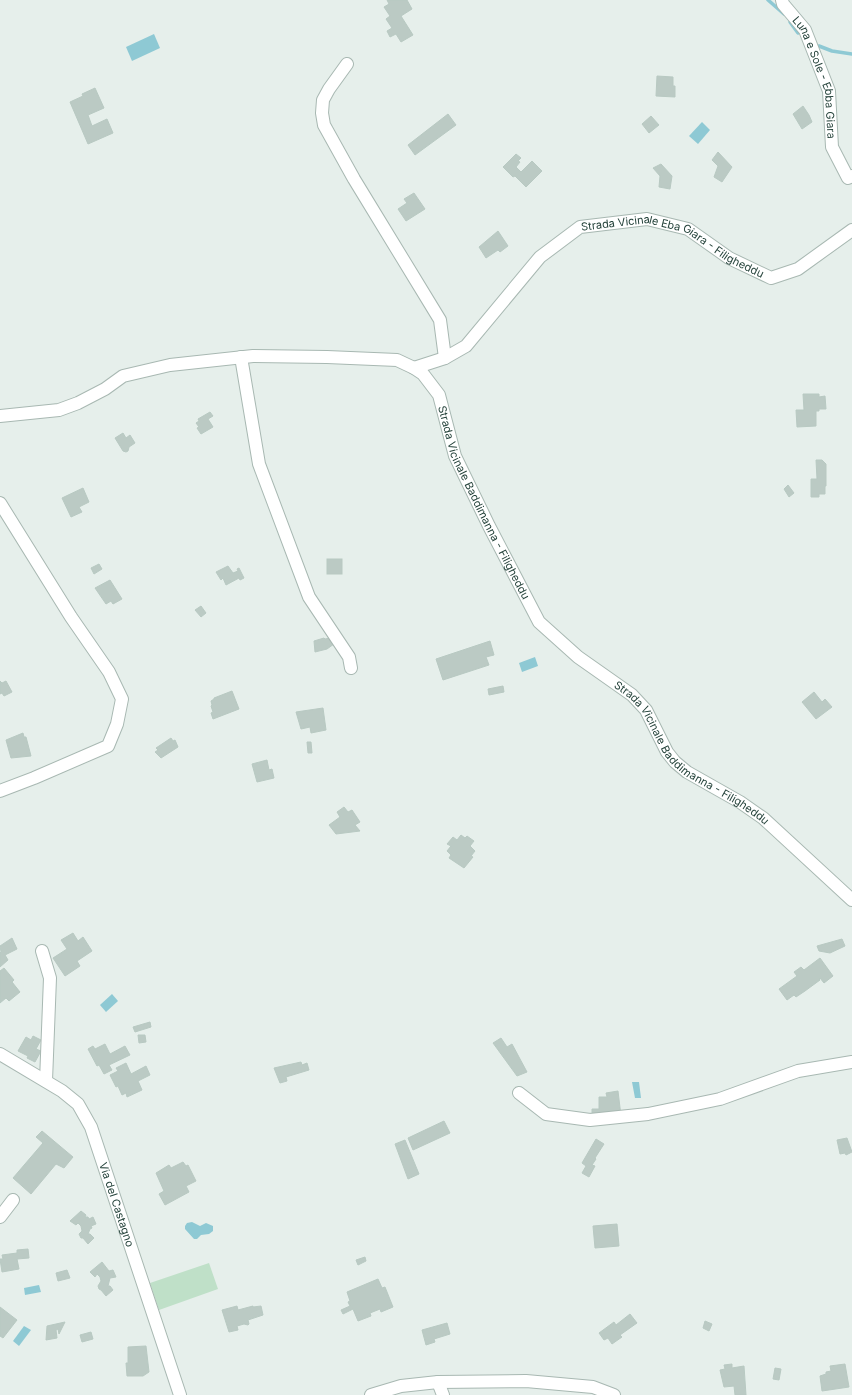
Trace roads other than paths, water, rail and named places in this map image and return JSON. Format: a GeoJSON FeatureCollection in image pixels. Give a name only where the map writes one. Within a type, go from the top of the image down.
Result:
{"type":"FeatureCollection","features":[{"type":"Feature","properties":{"kind":"street","name":"Luna e Sole - Ebba Giara"},"geometry":{"type":"LineString","coordinates":[[782,0],[783,4],[805,30],[829,91],[832,147],[848,178],[852,176]]}},
{"type":"Feature","properties":{"kind":"street"},"geometry":{"type":"LineString","coordinates":[[347,64],[323,100],[322,113],[324,125],[354,179],[440,320],[445,358]]}},
{"type":"Feature","properties":{"kind":"street","name":"Strada Vicinale Eba Giara - Filigheddu"},"geometry":{"type":"LineString","coordinates":[[414,368],[445,358],[466,346],[540,257],[580,226],[647,219],[688,228],[729,258],[771,278],[798,269],[852,230]]}},
{"type":"Feature","properties":{"kind":"street","name":"Strada Vicinale Baddimanna - Filigheddu"},"geometry":{"type":"LineString","coordinates":[[0,416],[59,410],[78,403],[105,389],[123,376],[170,365],[252,356],[397,360],[414,368],[423,374],[439,395],[455,456],[489,526],[540,622],[578,657],[632,695],[646,710],[667,752],[675,762],[687,772],[740,802],[763,818],[852,900]]}},
{"type":"Feature","properties":{"kind":"street"},"geometry":{"type":"LineString","coordinates":[[240,357],[259,464],[309,597],[349,658],[352,668]]}},
{"type":"Feature","properties":{"kind":"street"},"geometry":{"type":"LineString","coordinates":[[0,502],[71,617],[109,672],[122,699],[117,724],[108,746],[0,791]]}},
{"type":"Feature","properties":{"kind":"street"},"geometry":{"type":"LineString","coordinates":[[42,951],[50,978],[46,1082]]}},
{"type":"Feature","properties":{"kind":"street","name":"Via del Castagno"},"geometry":{"type":"LineString","coordinates":[[0,1054],[62,1091],[78,1104],[91,1127],[180,1395]]}},
{"type":"Feature","properties":{"kind":"street"},"geometry":{"type":"LineString","coordinates":[[519,1093],[546,1114],[590,1120],[648,1114],[720,1098],[798,1071],[852,1062]]}},
{"type":"Feature","properties":{"kind":"street"},"geometry":{"type":"LineString","coordinates":[[0,1217],[13,1200]]}},
{"type":"Feature","properties":{"kind":"street"},"geometry":{"type":"LineString","coordinates":[[371,1395],[401,1386],[438,1382],[526,1381],[593,1387],[614,1395]]}},
{"type":"Feature","properties":{"kind":"street"},"geometry":{"type":"LineString","coordinates":[[438,1382],[443,1395]]}},
{"type":"Feature","properties":{"kind":"water"},"geometry":{"type":"Polygon","coordinates":[[[154,34],[160,48],[132,61],[126,47],[154,34]]]}},
{"type":"Feature","properties":{"kind":"water"},"geometry":{"type":"Polygon","coordinates":[[[702,122],[710,130],[698,144],[689,136],[702,122]]]}},
{"type":"Feature","properties":{"kind":"water"},"geometry":{"type":"Polygon","coordinates":[[[535,657],[538,666],[522,672],[519,663],[535,657]]]}},
{"type":"Feature","properties":{"kind":"water"},"geometry":{"type":"Polygon","coordinates":[[[112,994],[118,1001],[106,1012],[100,1005],[112,994]]]}},
{"type":"Feature","properties":{"kind":"water"},"geometry":{"type":"Polygon","coordinates":[[[632,1082],[639,1082],[641,1098],[635,1098],[632,1082]]]}},
{"type":"Feature","properties":{"kind":"water"},"geometry":{"type":"Polygon","coordinates":[[[192,1222],[200,1226],[206,1223],[213,1226],[213,1231],[209,1234],[201,1235],[197,1239],[194,1239],[185,1229],[187,1223],[192,1222]]]}},
{"type":"Feature","properties":{"kind":"water"},"geometry":{"type":"Polygon","coordinates":[[[39,1285],[41,1292],[25,1295],[24,1288],[39,1285]]]}},
{"type":"Feature","properties":{"kind":"water"},"geometry":{"type":"Polygon","coordinates":[[[24,1326],[31,1330],[19,1346],[13,1341],[24,1326]]]}},
{"type":"Feature","properties":{"kind":"waterway"},"geometry":{"type":"LineString","coordinates":[[768,0],[784,14]]}},
{"type":"Feature","properties":{"kind":"waterway"},"geometry":{"type":"LineString","coordinates":[[790,22],[798,33]]}},
{"type":"Feature","properties":{"kind":"waterway"},"geometry":{"type":"LineString","coordinates":[[819,46],[832,51],[852,54]]}}]}
